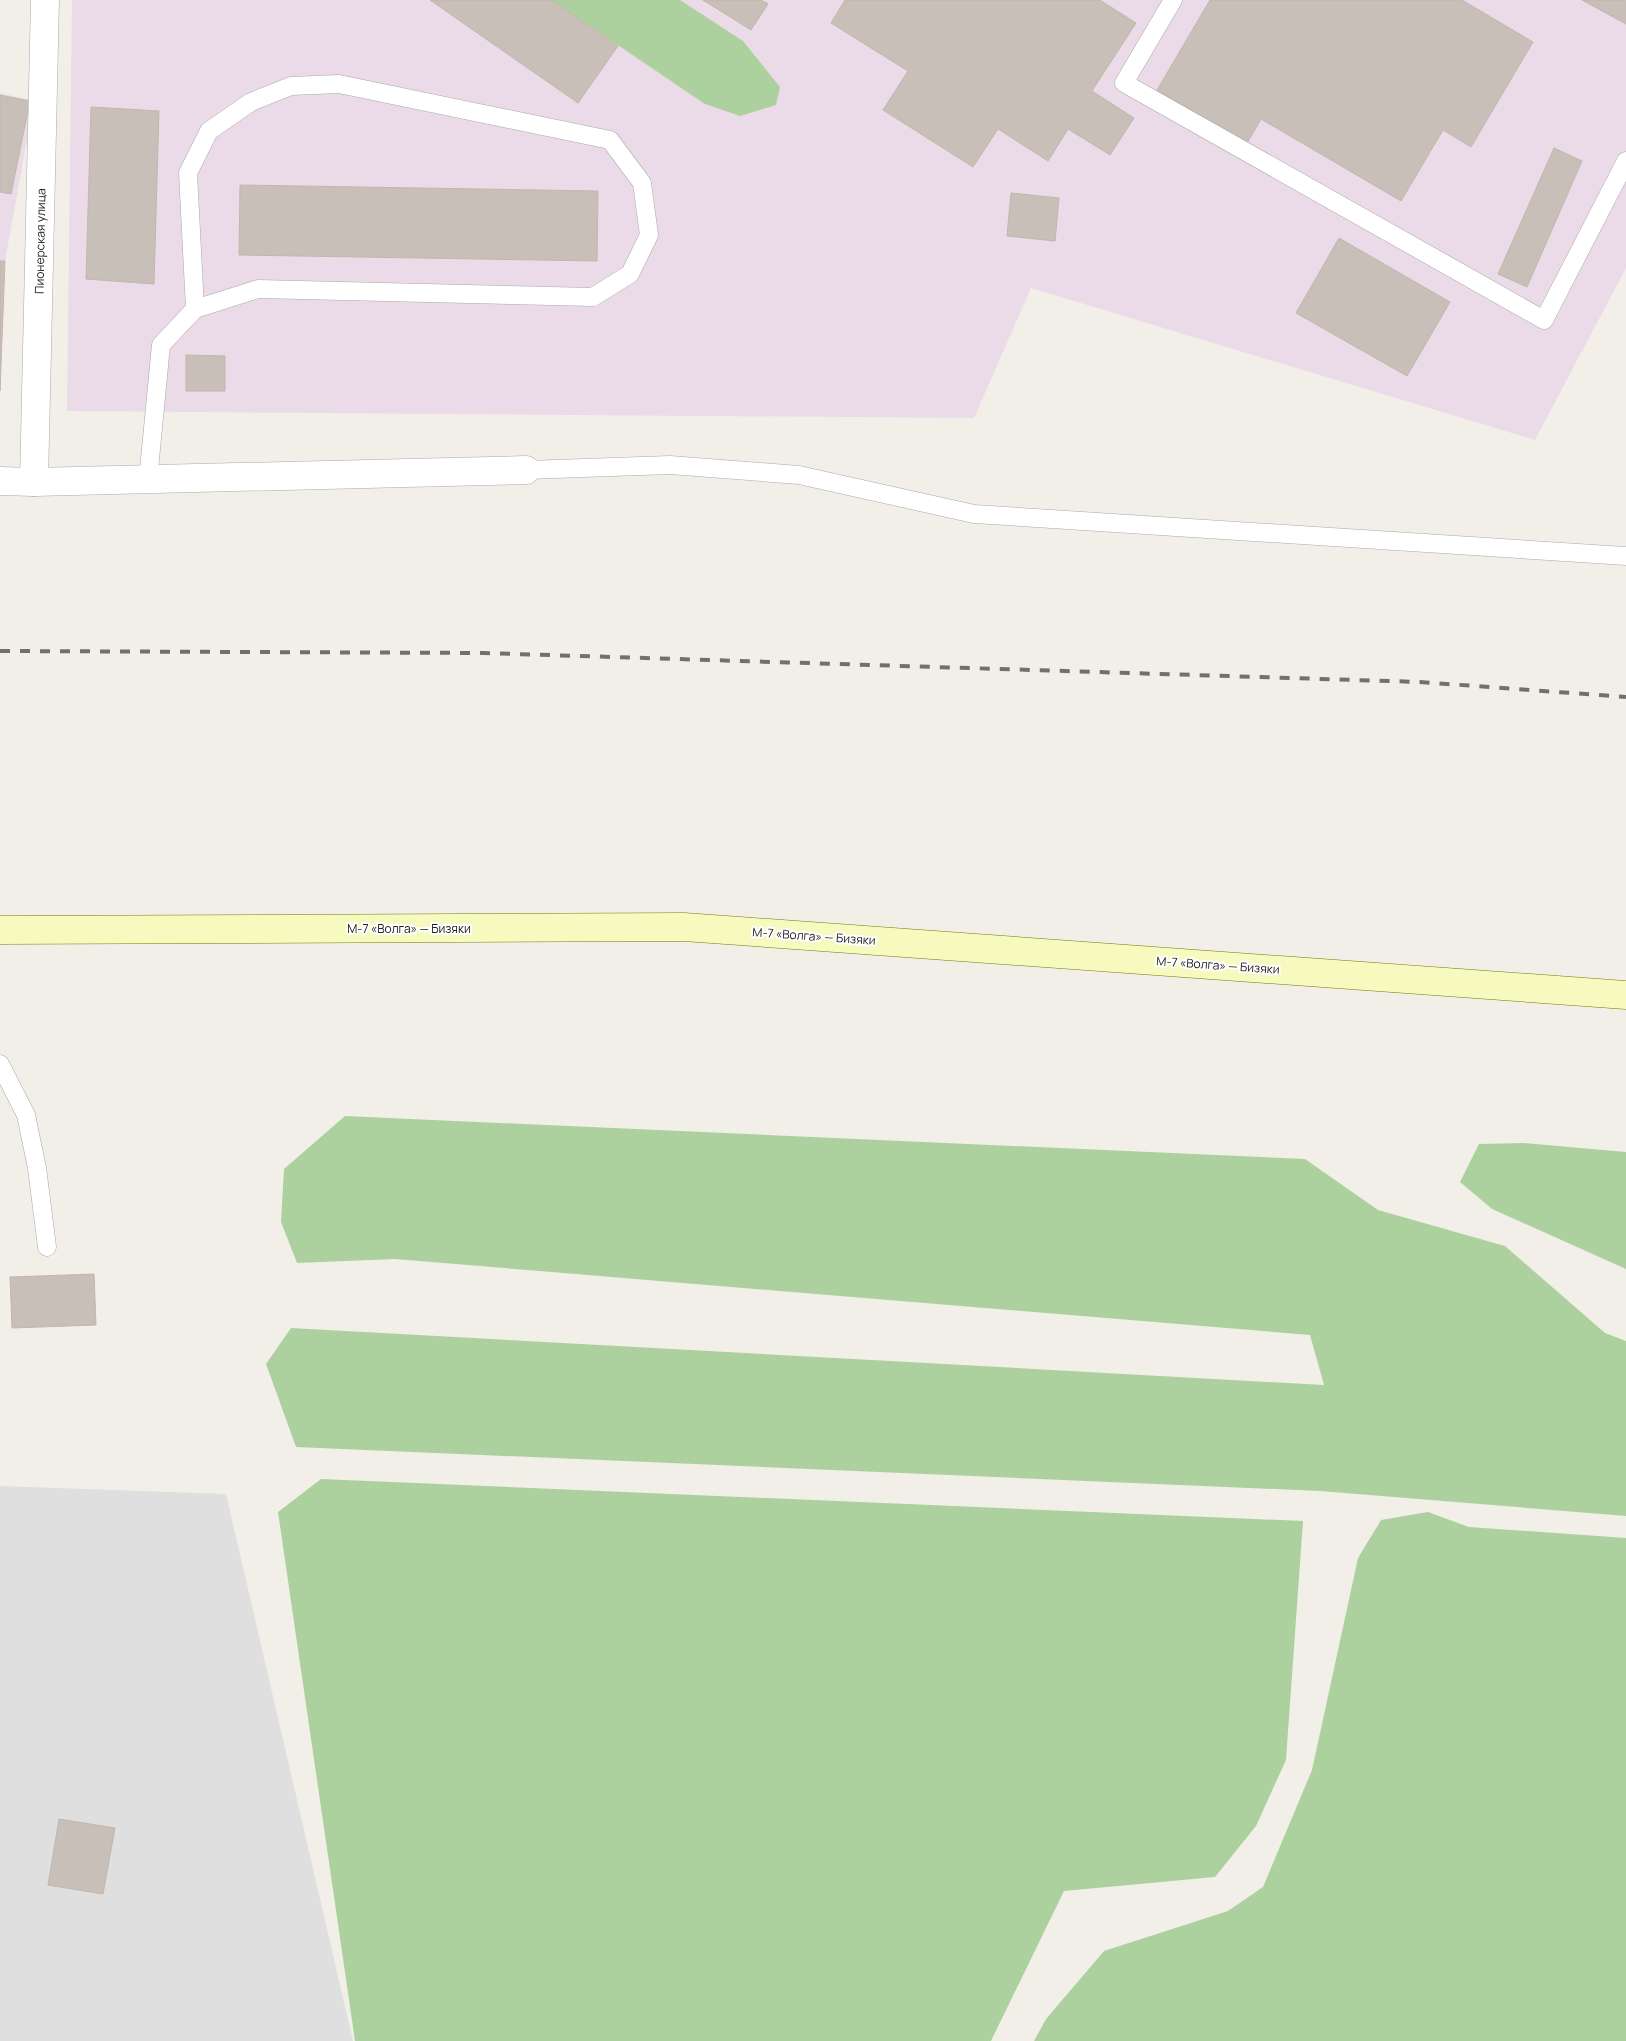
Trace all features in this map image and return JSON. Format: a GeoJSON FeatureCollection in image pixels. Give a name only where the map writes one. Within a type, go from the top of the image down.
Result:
{"type":"FeatureCollection","features":[{"type":"Feature","properties":{"kind":"main road","name":"М-7 «Волга» — Бизяки"},"geometry":{"type":"LineString","coordinates":[[0,930],[684,927],[1626,995]]}},
{"type":"Feature","properties":{"kind":"street","name":"Пионерская улица"},"geometry":{"type":"LineString","coordinates":[[34,482],[46,0]]}},
{"type":"Feature","properties":{"kind":"street"},"geometry":{"type":"LineString","coordinates":[[0,481],[148,480],[526,470]]}},
{"type":"Feature","properties":{"kind":"lane"},"geometry":{"type":"LineString","coordinates":[[1173,0],[1124,83],[1544,320],[1626,161]]}},
{"type":"Feature","properties":{"kind":"lane"},"geometry":{"type":"LineString","coordinates":[[148,480],[161,345],[194,309],[258,290],[593,297],[630,274],[649,235],[642,183],[610,140],[339,84],[291,86],[251,102],[209,131],[188,173],[194,309]]}},
{"type":"Feature","properties":{"kind":"lane"},"geometry":{"type":"LineString","coordinates":[[526,470],[670,465],[799,475],[974,514],[1626,556]]}},
{"type":"Feature","properties":{"kind":"lane"},"geometry":{"type":"LineString","coordinates":[[0,1064],[26,1115],[37,1168],[47,1247]]}},
{"type":"Feature","properties":{"kind":"shaded area"},"geometry":{"type":"Polygon","coordinates":[[[72,0],[1626,0],[1626,268],[1535,440],[1031,288],[974,418],[67,411],[72,0]]]}},
{"type":"Feature","properties":{"kind":"shaded area"},"geometry":{"type":"Polygon","coordinates":[[[0,93],[34,101],[5,261],[0,391],[0,93]]]}},
{"type":"Feature","properties":{"kind":"shaded area"},"geometry":{"type":"Polygon","coordinates":[[[0,1486],[226,1494],[353,2041],[0,2041],[0,1486]]]}},
{"type":"Feature","properties":{"kind":"green space"},"geometry":{"type":"Polygon","coordinates":[[[551,0],[680,0],[743,41],[780,87],[776,105],[740,116],[705,104],[551,0]]]}},
{"type":"Feature","properties":{"kind":"green space"},"geometry":{"type":"Polygon","coordinates":[[[345,1116],[1305,1159],[1378,1210],[1505,1246],[1605,1333],[1626,1341],[1626,1516],[1320,1491],[296,1447],[266,1364],[291,1328],[1324,1385],[1310,1335],[395,1259],[297,1263],[281,1222],[284,1169],[345,1116]]]}},
{"type":"Feature","properties":{"kind":"green space"},"geometry":{"type":"Polygon","coordinates":[[[1524,1143],[1626,1152],[1626,1269],[1492,1209],[1460,1182],[1479,1144],[1524,1143]]]}},
{"type":"Feature","properties":{"kind":"green space"},"geometry":{"type":"Polygon","coordinates":[[[321,1479],[1303,1521],[1286,1760],[1256,1826],[1215,1877],[1064,1891],[991,2041],[355,2041],[278,1512],[321,1479]]]}},
{"type":"Feature","properties":{"kind":"green space"},"geometry":{"type":"Polygon","coordinates":[[[1428,1512],[1469,1527],[1626,1538],[1626,2041],[1034,2041],[1046,2019],[1104,1951],[1228,1911],[1263,1887],[1312,1770],[1358,1558],[1381,1520],[1428,1512]]]}},
{"type":"Feature","properties":{"kind":"building"},"geometry":{"type":"Polygon","coordinates":[[[430,0],[552,0],[618,46],[578,103],[430,0]]]}},
{"type":"Feature","properties":{"kind":"building"},"geometry":{"type":"Polygon","coordinates":[[[703,0],[761,0],[768,4],[751,30],[703,0]]]}},
{"type":"Feature","properties":{"kind":"building"},"geometry":{"type":"Polygon","coordinates":[[[845,0],[1100,0],[1136,23],[1092,91],[1134,118],[1110,155],[1068,129],[1048,161],[998,129],[973,167],[883,110],[908,71],[831,23],[845,0]]]}},
{"type":"Feature","properties":{"kind":"building"},"geometry":{"type":"Polygon","coordinates":[[[1210,0],[1462,0],[1533,42],[1471,147],[1443,130],[1401,201],[1261,119],[1247,143],[1157,90],[1210,0]]]}},
{"type":"Feature","properties":{"kind":"building"},"geometry":{"type":"Polygon","coordinates":[[[1582,0],[1626,0],[1626,24],[1582,0]]]}},
{"type":"Feature","properties":{"kind":"building"},"geometry":{"type":"Polygon","coordinates":[[[0,95],[30,101],[11,194],[0,192],[0,95]]]}},
{"type":"Feature","properties":{"kind":"building"},"geometry":{"type":"Polygon","coordinates":[[[91,107],[159,111],[154,284],[86,279],[91,107]]]}},
{"type":"Feature","properties":{"kind":"building"},"geometry":{"type":"Polygon","coordinates":[[[1554,148],[1582,161],[1527,287],[1498,274],[1554,148]]]}},
{"type":"Feature","properties":{"kind":"building"},"geometry":{"type":"Polygon","coordinates":[[[240,185],[598,191],[597,261],[239,255],[240,185]]]}},
{"type":"Feature","properties":{"kind":"building"},"geometry":{"type":"Polygon","coordinates":[[[1011,193],[1059,198],[1055,241],[1007,236],[1011,193]]]}},
{"type":"Feature","properties":{"kind":"building"},"geometry":{"type":"Polygon","coordinates":[[[1339,238],[1450,302],[1407,376],[1296,313],[1339,238]]]}},
{"type":"Feature","properties":{"kind":"building"},"geometry":{"type":"Polygon","coordinates":[[[0,261],[5,261],[0,391],[0,261]]]}},
{"type":"Feature","properties":{"kind":"building"},"geometry":{"type":"Polygon","coordinates":[[[186,355],[225,356],[225,391],[186,391],[186,355]]]}},
{"type":"Feature","properties":{"kind":"building"},"geometry":{"type":"Polygon","coordinates":[[[94,1274],[96,1325],[12,1328],[10,1277],[94,1274]]]}},
{"type":"Feature","properties":{"kind":"building"},"geometry":{"type":"Polygon","coordinates":[[[59,1819],[115,1828],[103,1894],[48,1885],[59,1819]]]}},
{"type":"Feature","properties":{"kind":"railway"},"geometry":{"type":"LineString","coordinates":[[0,651],[483,653],[1420,682],[1626,697]]}}]}
